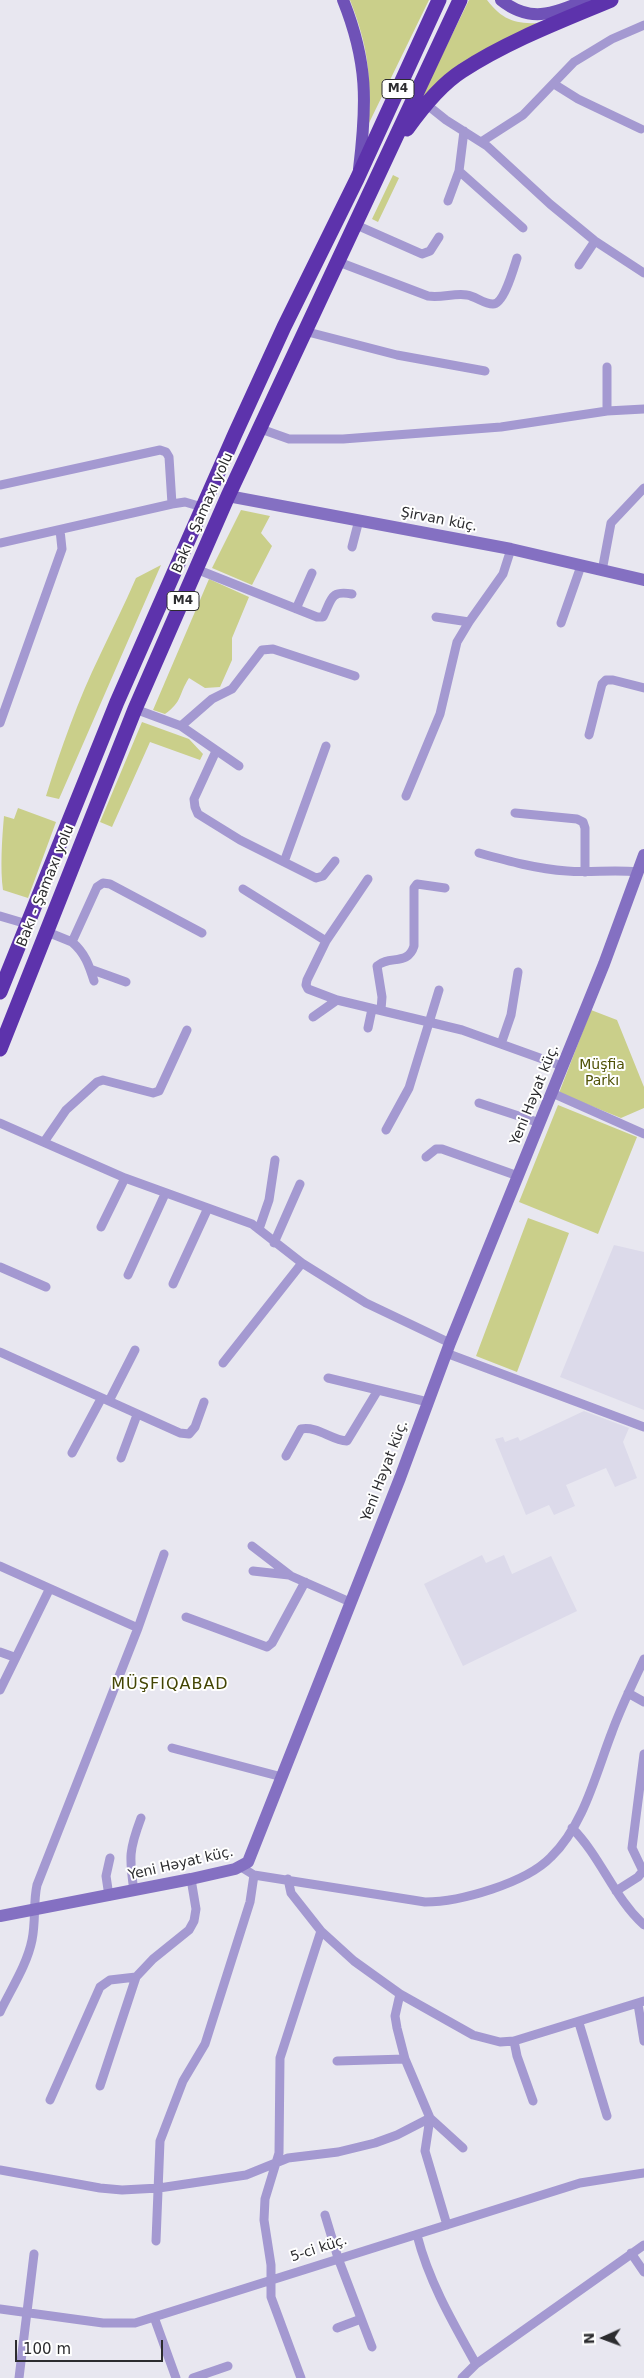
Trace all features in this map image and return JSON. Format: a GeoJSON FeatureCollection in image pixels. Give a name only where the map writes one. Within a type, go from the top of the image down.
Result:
{"type":"FeatureCollection","features":[{"type":"Feature","properties":{"kind":"highway","name":"Bakı - Şamaxı yolu"},"geometry":{"type":"LineString","coordinates":[[0,992],[117,702],[202,508],[284,327],[358,179],[439,0]]}},
{"type":"Feature","properties":{"kind":"highway","name":"Bakı - Şamaxı yolu"},"geometry":{"type":"LineString","coordinates":[[0,1049],[45,931],[135,709],[228,496],[336,261],[460,0]]}},
{"type":"Feature","properties":{"kind":"highway"},"geometry":{"type":"LineString","coordinates":[[384,161],[426,104],[461,72],[553,24],[611,0]]}},
{"type":"Feature","properties":{"kind":"main road"},"geometry":{"type":"LineString","coordinates":[[343,0],[358,46],[365,89],[365,119],[358,179]]}},
{"type":"Feature","properties":{"kind":"main road"},"geometry":{"type":"LineString","coordinates":[[501,0],[512,9],[536,15],[557,12],[586,0]]}},
{"type":"Feature","properties":{"kind":"street"},"geometry":{"type":"LineString","coordinates":[[481,142],[523,115],[574,62],[588,52],[644,25]]}},
{"type":"Feature","properties":{"kind":"street"},"geometry":{"type":"LineString","coordinates":[[554,84],[578,99],[641,129]]}},
{"type":"Feature","properties":{"kind":"street"},"geometry":{"type":"LineString","coordinates":[[426,104],[481,142],[550,204],[595,241],[644,273]]}},
{"type":"Feature","properties":{"kind":"street"},"geometry":{"type":"LineString","coordinates":[[448,201],[460,171],[464,131]]}},
{"type":"Feature","properties":{"kind":"street"},"geometry":{"type":"LineString","coordinates":[[460,171],[523,228]]}},
{"type":"Feature","properties":{"kind":"street"},"geometry":{"type":"LineString","coordinates":[[354,224],[422,254],[430,250],[438,237]]}},
{"type":"Feature","properties":{"kind":"street"},"geometry":{"type":"LineString","coordinates":[[578,265],[595,241]]}},
{"type":"Feature","properties":{"kind":"street"},"geometry":{"type":"LineString","coordinates":[[336,261],[428,296],[439,298],[467,295],[493,304],[498,302],[503,296],[517,258]]}},
{"type":"Feature","properties":{"kind":"street"},"geometry":{"type":"LineString","coordinates":[[304,331],[397,355],[484,371]]}},
{"type":"Feature","properties":{"kind":"street"},"geometry":{"type":"LineString","coordinates":[[607,367],[607,411]]}},
{"type":"Feature","properties":{"kind":"street"},"geometry":{"type":"LineString","coordinates":[[258,428],[288,439],[343,439],[501,427],[607,411],[644,409]]}},
{"type":"Feature","properties":{"kind":"street"},"geometry":{"type":"LineString","coordinates":[[0,485],[160,450],[166,452],[169,457],[172,504]]}},
{"type":"Feature","properties":{"kind":"street"},"geometry":{"type":"LineString","coordinates":[[602,571],[611,523],[644,488]]}},
{"type":"Feature","properties":{"kind":"street","name":"Şirvan küç."},"geometry":{"type":"LineString","coordinates":[[228,496],[510,549],[644,580]]}},
{"type":"Feature","properties":{"kind":"street"},"geometry":{"type":"LineString","coordinates":[[0,543],[172,504],[185,502],[202,508]]}},
{"type":"Feature","properties":{"kind":"street"},"geometry":{"type":"LineString","coordinates":[[352,547],[359,520]]}},
{"type":"Feature","properties":{"kind":"street"},"geometry":{"type":"LineString","coordinates":[[0,723],[62,550],[60,530]]}},
{"type":"Feature","properties":{"kind":"street"},"geometry":{"type":"LineString","coordinates":[[406,796],[440,714],[457,642],[468,622],[503,574],[510,549]]}},
{"type":"Feature","properties":{"kind":"street"},"geometry":{"type":"LineString","coordinates":[[560,623],[581,566]]}},
{"type":"Feature","properties":{"kind":"street"},"geometry":{"type":"LineString","coordinates":[[196,569],[317,617],[323,617],[334,594],[340,592],[352,594]]}},
{"type":"Feature","properties":{"kind":"street"},"geometry":{"type":"LineString","coordinates":[[296,609],[312,573]]}},
{"type":"Feature","properties":{"kind":"street"},"geometry":{"type":"LineString","coordinates":[[436,617],[468,622]]}},
{"type":"Feature","properties":{"kind":"street"},"geometry":{"type":"LineString","coordinates":[[181,726],[212,699],[232,689],[262,650],[273,649],[354,676]]}},
{"type":"Feature","properties":{"kind":"street"},"geometry":{"type":"LineString","coordinates":[[589,736],[602,684],[606,680],[644,688]]}},
{"type":"Feature","properties":{"kind":"street"},"geometry":{"type":"LineString","coordinates":[[135,709],[181,726],[239,766]]}},
{"type":"Feature","properties":{"kind":"street"},"geometry":{"type":"LineString","coordinates":[[284,862],[326,746]]}},
{"type":"Feature","properties":{"kind":"street"},"geometry":{"type":"LineString","coordinates":[[216,750],[194,799],[198,814],[240,840],[316,878],[323,876],[334,861]]}},
{"type":"Feature","properties":{"kind":"street"},"geometry":{"type":"LineString","coordinates":[[515,813],[582,822],[585,828],[585,872]]}},
{"type":"Feature","properties":{"kind":"street"},"geometry":{"type":"LineString","coordinates":[[479,853],[526,866],[585,872],[613,869],[637,872]]}},
{"type":"Feature","properties":{"kind":"street","name":"Yeni Həyat küç."},"geometry":{"type":"LineString","coordinates":[[0,1916],[134,1891],[241,1867],[252,1854],[448,1348],[604,964],[644,855]]}},
{"type":"Feature","properties":{"kind":"street"},"geometry":{"type":"LineString","coordinates":[[368,879],[326,941],[306,985],[308,989],[337,1000],[431,1022],[562,1066]]}},
{"type":"Feature","properties":{"kind":"street"},"geometry":{"type":"LineString","coordinates":[[368,1028],[382,997],[377,966],[381,963],[407,958],[412,953],[414,946],[414,888],[417,884],[422,883],[445,888]]}},
{"type":"Feature","properties":{"kind":"street"},"geometry":{"type":"LineString","coordinates":[[72,942],[97,887],[103,884],[110,884],[202,933]]}},
{"type":"Feature","properties":{"kind":"street"},"geometry":{"type":"LineString","coordinates":[[243,889],[326,941]]}},
{"type":"Feature","properties":{"kind":"street"},"geometry":{"type":"LineString","coordinates":[[0,916],[27,924]]}},
{"type":"Feature","properties":{"kind":"street"},"geometry":{"type":"LineString","coordinates":[[45,931],[72,942],[82,951],[94,981]]}},
{"type":"Feature","properties":{"kind":"street"},"geometry":{"type":"LineString","coordinates":[[90,969],[126,982]]}},
{"type":"Feature","properties":{"kind":"street"},"geometry":{"type":"LineString","coordinates":[[501,1044],[511,1016],[518,972]]}},
{"type":"Feature","properties":{"kind":"street"},"geometry":{"type":"LineString","coordinates":[[386,1130],[409,1088],[431,1022],[439,990]]}},
{"type":"Feature","properties":{"kind":"street"},"geometry":{"type":"LineString","coordinates":[[313,1017],[337,1000]]}},
{"type":"Feature","properties":{"kind":"street"},"geometry":{"type":"LineString","coordinates":[[44,1142],[66,1110],[97,1082],[103,1080],[153,1093],[159,1091],[163,1087],[187,1030]]}},
{"type":"Feature","properties":{"kind":"street"},"geometry":{"type":"LineString","coordinates":[[552,1093],[644,1134]]}},
{"type":"Feature","properties":{"kind":"street"},"geometry":{"type":"LineString","coordinates":[[479,1103],[540,1123]]}},
{"type":"Feature","properties":{"kind":"street"},"geometry":{"type":"LineString","coordinates":[[0,1123],[165,1194],[243,1220],[259,1229],[274,1243],[302,1263],[380,1311],[448,1348],[644,1427]]}},
{"type":"Feature","properties":{"kind":"street"},"geometry":{"type":"LineString","coordinates":[[426,1156],[436,1148],[442,1149],[518,1176]]}},
{"type":"Feature","properties":{"kind":"street"},"geometry":{"type":"LineString","coordinates":[[259,1229],[269,1200],[275,1160]]}},
{"type":"Feature","properties":{"kind":"street"},"geometry":{"type":"LineString","coordinates":[[101,1227],[125,1178]]}},
{"type":"Feature","properties":{"kind":"street"},"geometry":{"type":"LineString","coordinates":[[274,1243],[300,1184]]}},
{"type":"Feature","properties":{"kind":"street"},"geometry":{"type":"LineString","coordinates":[[128,1275],[165,1194]]}},
{"type":"Feature","properties":{"kind":"street"},"geometry":{"type":"LineString","coordinates":[[173,1284],[208,1208]]}},
{"type":"Feature","properties":{"kind":"street"},"geometry":{"type":"LineString","coordinates":[[223,1363],[302,1263]]}},
{"type":"Feature","properties":{"kind":"street"},"geometry":{"type":"LineString","coordinates":[[0,1267],[46,1287]]}},
{"type":"Feature","properties":{"kind":"street"},"geometry":{"type":"LineString","coordinates":[[72,1453],[135,1350]]}},
{"type":"Feature","properties":{"kind":"street"},"geometry":{"type":"LineString","coordinates":[[0,1352],[180,1433],[188,1434],[195,1427],[204,1402]]}},
{"type":"Feature","properties":{"kind":"street"},"geometry":{"type":"LineString","coordinates":[[328,1378],[428,1402]]}},
{"type":"Feature","properties":{"kind":"street"},"geometry":{"type":"LineString","coordinates":[[286,1456],[301,1429],[309,1427],[340,1441],[347,1441],[378,1390]]}},
{"type":"Feature","properties":{"kind":"street"},"geometry":{"type":"LineString","coordinates":[[121,1458],[137,1415]]}},
{"type":"Feature","properties":{"kind":"street"},"geometry":{"type":"LineString","coordinates":[[252,1546],[292,1576],[350,1602]]}},
{"type":"Feature","properties":{"kind":"street"},"geometry":{"type":"LineString","coordinates":[[0,2012],[32,1942],[34,1927],[33,1910],[37,1885],[138,1628],[164,1554]]}},
{"type":"Feature","properties":{"kind":"street"},"geometry":{"type":"LineString","coordinates":[[0,1566],[138,1628]]}},
{"type":"Feature","properties":{"kind":"street"},"geometry":{"type":"LineString","coordinates":[[253,1571],[292,1576]]}},
{"type":"Feature","properties":{"kind":"street"},"geometry":{"type":"LineString","coordinates":[[186,1616],[267,1647],[272,1643],[305,1582]]}},
{"type":"Feature","properties":{"kind":"street"},"geometry":{"type":"LineString","coordinates":[[0,1690],[14,1657],[50,1590]]}},
{"type":"Feature","properties":{"kind":"street"},"geometry":{"type":"LineString","coordinates":[[0,1652],[14,1657]]}},
{"type":"Feature","properties":{"kind":"street"},"geometry":{"type":"LineString","coordinates":[[241,1867],[254,1875],[425,1902],[459,1899],[498,1886],[538,1868],[560,1848],[572,1828],[644,1659]]}},
{"type":"Feature","properties":{"kind":"street"},"geometry":{"type":"LineString","coordinates":[[628,1693],[644,1702]]}},
{"type":"Feature","properties":{"kind":"street"},"geometry":{"type":"LineString","coordinates":[[172,1748],[282,1777]]}},
{"type":"Feature","properties":{"kind":"street"},"geometry":{"type":"LineString","coordinates":[[616,1891],[638,1877],[643,1871],[632,1848],[644,1754]]}},
{"type":"Feature","properties":{"kind":"street"},"geometry":{"type":"LineString","coordinates":[[134,1891],[130,1863],[131,1844],[141,1818]]}},
{"type":"Feature","properties":{"kind":"street"},"geometry":{"type":"LineString","coordinates":[[572,1828],[592,1850],[616,1891],[644,1925]]}},
{"type":"Feature","properties":{"kind":"street"},"geometry":{"type":"LineString","coordinates":[[109,1896],[106,1876],[110,1858]]}},
{"type":"Feature","properties":{"kind":"street"},"geometry":{"type":"LineString","coordinates":[[156,2241],[160,2141],[162,2132],[183,2080],[204,2044],[250,1902],[254,1875]]}},
{"type":"Feature","properties":{"kind":"street"},"geometry":{"type":"LineString","coordinates":[[100,2086],[136,1977],[153,1959],[189,1930],[194,1921],[196,1909],[191,1879]]}},
{"type":"Feature","properties":{"kind":"street"},"geometry":{"type":"LineString","coordinates":[[288,1879],[291,1893],[321,1931],[354,1961],[400,1994],[473,2035],[500,2042],[514,2041],[579,2023],[641,2002],[644,2041]]}},
{"type":"Feature","properties":{"kind":"street"},"geometry":{"type":"LineString","coordinates":[[301,2378],[271,2297],[271,2280],[264,2220],[265,2199],[276,2163],[279,2140],[280,2058],[321,1931]]}},
{"type":"Feature","properties":{"kind":"street"},"geometry":{"type":"LineString","coordinates":[[50,2100],[100,1987],[110,1980],[136,1977]]}},
{"type":"Feature","properties":{"kind":"street"},"geometry":{"type":"LineString","coordinates":[[400,1994],[395,2016],[405,2059],[430,2118],[463,2148]]}},
{"type":"Feature","properties":{"kind":"street"},"geometry":{"type":"LineString","coordinates":[[579,2023],[607,2116]]}},
{"type":"Feature","properties":{"kind":"street"},"geometry":{"type":"LineString","coordinates":[[514,2041],[517,2056],[533,2101]]}},
{"type":"Feature","properties":{"kind":"street"},"geometry":{"type":"LineString","coordinates":[[337,2061],[405,2059]]}},
{"type":"Feature","properties":{"kind":"street"},"geometry":{"type":"LineString","coordinates":[[0,2170],[100,2188],[122,2190],[159,2188],[246,2175],[295,2157],[338,2152],[375,2143],[397,2136],[430,2118]]}},
{"type":"Feature","properties":{"kind":"street"},"geometry":{"type":"LineString","coordinates":[[430,2118],[425,2151],[447,2225]]}},
{"type":"Feature","properties":{"kind":"street","name":"5-ci küç."},"geometry":{"type":"LineString","coordinates":[[0,2309],[121,2324],[154,2317],[338,2258],[417,2236],[580,2183],[644,2173]]}},
{"type":"Feature","properties":{"kind":"street"},"geometry":{"type":"LineString","coordinates":[[325,2215],[338,2258],[372,2347]]}},
{"type":"Feature","properties":{"kind":"street"},"geometry":{"type":"LineString","coordinates":[[417,2236],[422,2254],[437,2290],[476,2364]]}},
{"type":"Feature","properties":{"kind":"street"},"geometry":{"type":"LineString","coordinates":[[464,2377],[476,2364],[644,2245]]}},
{"type":"Feature","properties":{"kind":"street"},"geometry":{"type":"LineString","coordinates":[[631,2253],[644,2272]]}},
{"type":"Feature","properties":{"kind":"street"},"geometry":{"type":"LineString","coordinates":[[18,2378],[34,2254]]}},
{"type":"Feature","properties":{"kind":"street"},"geometry":{"type":"LineString","coordinates":[[154,2317],[176,2378]]}},
{"type":"Feature","properties":{"kind":"street"},"geometry":{"type":"LineString","coordinates":[[337,2328],[361,2319]]}},
{"type":"Feature","properties":{"kind":"street"},"geometry":{"type":"LineString","coordinates":[[194,2378],[228,2366]]}},
{"type":"Feature","properties":{"kind":"shaded area"},"geometry":{"type":"Polygon","coordinates":[[[614,1245],[644,1252],[644,1410],[560,1377],[614,1245]]]}},
{"type":"Feature","properties":{"kind":"shaded area"},"geometry":{"type":"Polygon","coordinates":[[[584,1411],[629,1428],[623,1442],[637,1478],[615,1487],[606,1468],[566,1485],[575,1506],[554,1515],[549,1505],[526,1515],[495,1439],[503,1437],[505,1442],[518,1437],[520,1441],[584,1411]]]}},
{"type":"Feature","properties":{"kind":"shaded area"},"geometry":{"type":"Polygon","coordinates":[[[482,1555],[486,1563],[504,1555],[512,1574],[551,1556],[577,1611],[463,1666],[424,1584],[482,1555]]]}},
{"type":"Feature","properties":{"kind":"green space"},"geometry":{"type":"Polygon","coordinates":[[[350,0],[429,0],[369,123],[369,75],[367,60],[361,32],[350,0]]]}},
{"type":"Feature","properties":{"kind":"green space"},"geometry":{"type":"Polygon","coordinates":[[[469,0],[487,0],[499,13],[512,20],[526,23],[544,23],[418,104],[469,0]]]}},
{"type":"Feature","properties":{"kind":"green space"},"geometry":{"type":"Polygon","coordinates":[[[393,175],[399,178],[378,222],[372,219],[393,175]]]}},
{"type":"Feature","properties":{"kind":"green space"},"geometry":{"type":"Polygon","coordinates":[[[241,510],[270,516],[261,533],[272,546],[252,585],[212,568],[241,510]]]}},
{"type":"Feature","properties":{"kind":"green space"},"geometry":{"type":"Polygon","coordinates":[[[161,565],[59,799],[46,796],[84,689],[136,578],[161,565]]]}},
{"type":"Feature","properties":{"kind":"green space"},"geometry":{"type":"Polygon","coordinates":[[[209,579],[249,597],[232,638],[232,660],[220,687],[205,688],[189,678],[178,701],[171,709],[165,714],[153,710],[209,579]]]}},
{"type":"Feature","properties":{"kind":"green space"},"geometry":{"type":"Polygon","coordinates":[[[142,722],[189,739],[203,754],[200,760],[150,742],[112,827],[100,822],[142,722]]]}},
{"type":"Feature","properties":{"kind":"green space"},"geometry":{"type":"Polygon","coordinates":[[[18,808],[56,822],[28,898],[3,890],[2,882],[1,863],[4,816],[14,819],[18,808]]]}},
{"type":"Feature","properties":{"kind":"green space","name":"Müşfia Parkı"},"geometry":{"type":"Polygon","coordinates":[[[591,1010],[617,1020],[644,1087],[644,1108],[621,1118],[559,1093],[591,1010]]]}},
{"type":"Feature","properties":{"kind":"green space"},"geometry":{"type":"Polygon","coordinates":[[[558,1105],[637,1137],[598,1234],[519,1202],[558,1105]]]}},
{"type":"Feature","properties":{"kind":"green space"},"geometry":{"type":"Polygon","coordinates":[[[528,1218],[569,1233],[517,1372],[476,1356],[528,1218]]]}},
{"type":"Feature","properties":{"kind":"district","name":"MÜŞFIQABAD"},"geometry":{"type":"Point","coordinates":[170,1685]}}]}
